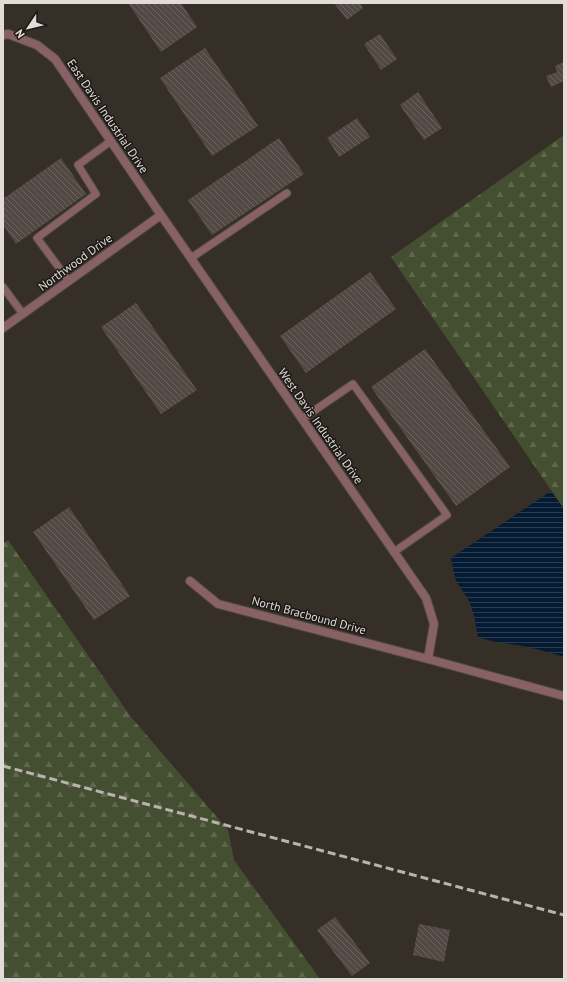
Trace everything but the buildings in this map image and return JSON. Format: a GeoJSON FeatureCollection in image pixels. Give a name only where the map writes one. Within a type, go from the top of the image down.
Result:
{"type":"FeatureCollection","features":[{"type":"Feature","properties":{"kind":"street","name":"East Davis Industrial Drive"},"geometry":{"type":"LineString","coordinates":[[3,35],[8,34],[36,45],[55,60],[161,215]]}},
{"type":"Feature","properties":{"kind":"street","name":"West Davis Industrial Drive"},"geometry":{"type":"LineString","coordinates":[[161,215],[426,598],[434,624],[428,659]]}},
{"type":"Feature","properties":{"kind":"street","name":"Northwood Drive"},"geometry":{"type":"LineString","coordinates":[[3,328],[161,215]]}},
{"type":"Feature","properties":{"kind":"street","name":"North Bracbound Drive"},"geometry":{"type":"LineString","coordinates":[[190,581],[218,604],[564,696]]}},
{"type":"Feature","properties":{"kind":"lane"},"geometry":{"type":"LineString","coordinates":[[69,281],[37,238],[96,194],[78,165],[111,141]]}},
{"type":"Feature","properties":{"kind":"lane"},"geometry":{"type":"LineString","coordinates":[[191,258],[287,193]]}},
{"type":"Feature","properties":{"kind":"lane"},"geometry":{"type":"LineString","coordinates":[[3,287],[23,314]]}},
{"type":"Feature","properties":{"kind":"lane"},"geometry":{"type":"LineString","coordinates":[[302,419],[353,384],[447,515],[394,552]]}},
{"type":"Feature","properties":{"kind":"green space"},"geometry":{"type":"Polygon","coordinates":[[[564,135],[564,509],[391,257],[564,135]]]}},
{"type":"Feature","properties":{"kind":"green space"},"geometry":{"type":"Polygon","coordinates":[[[8,540],[131,717],[228,830],[234,860],[320,979],[3,979],[3,544],[8,540]]]}},
{"type":"Feature","properties":{"kind":"water"},"geometry":{"type":"Polygon","coordinates":[[[551,491],[564,509],[564,657],[529,647],[478,637],[474,615],[469,601],[455,579],[451,558],[551,491]]]}},
{"type":"Feature","properties":{"kind":"railway"},"geometry":{"type":"LineString","coordinates":[[3,766],[564,915]]}}]}
